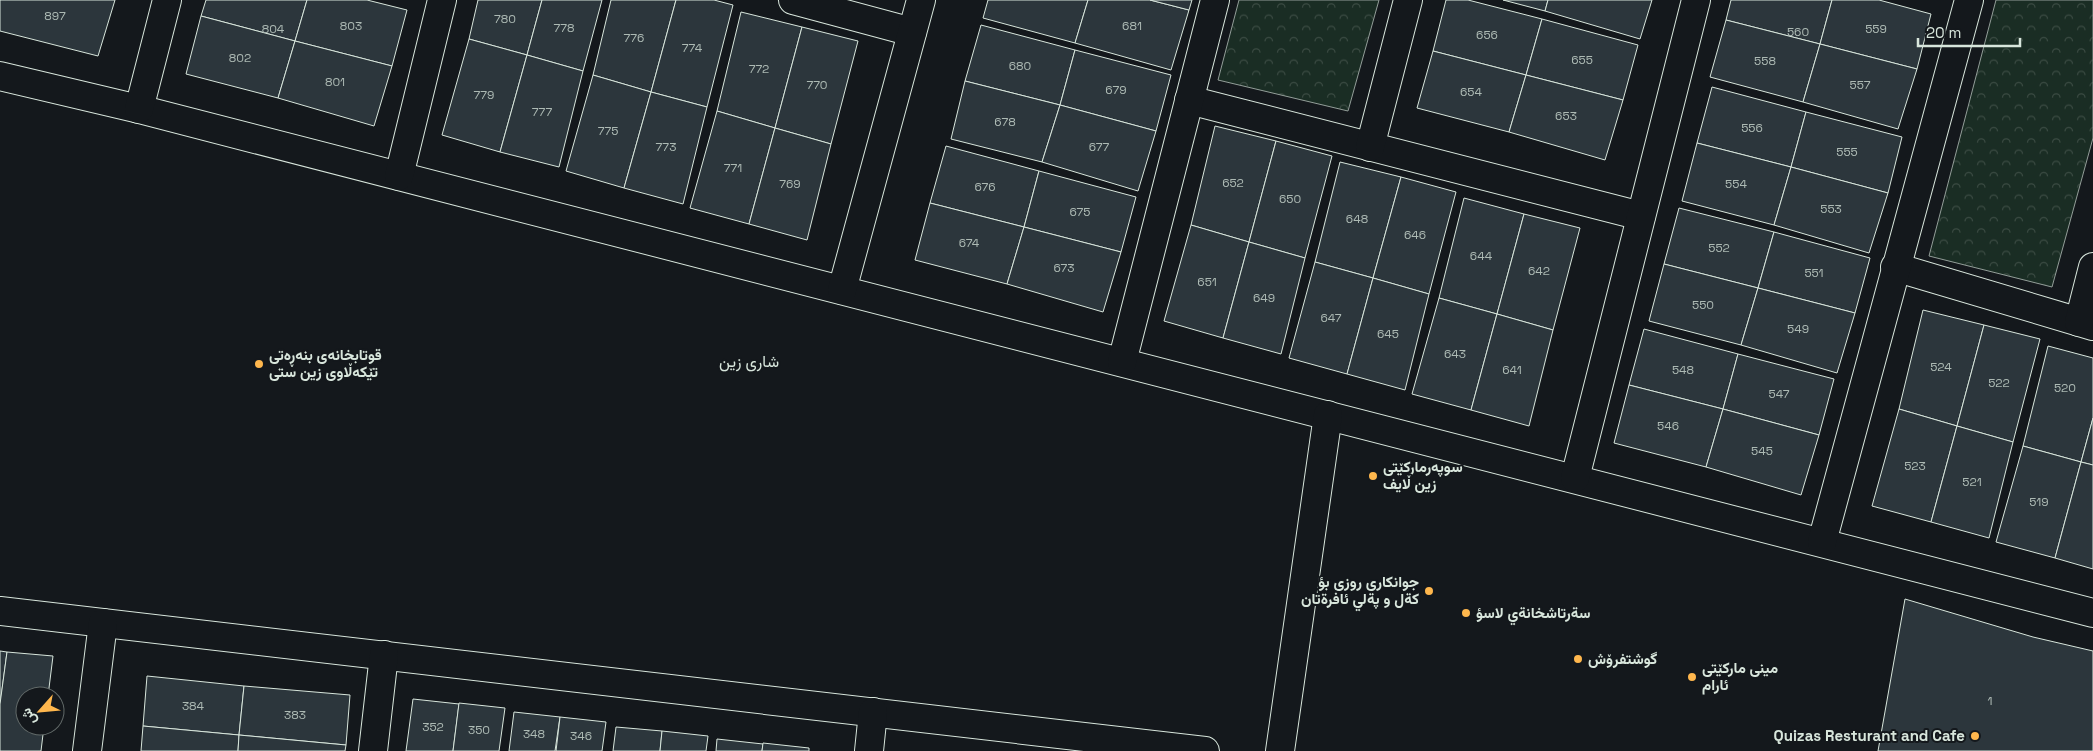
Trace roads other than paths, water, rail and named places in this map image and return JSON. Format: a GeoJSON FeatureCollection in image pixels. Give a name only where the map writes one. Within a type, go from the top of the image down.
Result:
{"type":"FeatureCollection","features":[{"type":"Feature","properties":{"kind":"street"},"geometry":{"type":"LineString","coordinates":[[139,109],[166,0]]}},
{"type":"Feature","properties":{"kind":"street"},"geometry":{"type":"LineString","coordinates":[[399,176],[442,0]]}},
{"type":"Feature","properties":{"kind":"street"},"geometry":{"type":"LineString","coordinates":[[793,0],[912,32]]}},
{"type":"Feature","properties":{"kind":"street"},"geometry":{"type":"LineString","coordinates":[[842,290],[920,0]]}},
{"type":"Feature","properties":{"kind":"street"},"geometry":{"type":"LineString","coordinates":[[1122,362],[1214,0]]}},
{"type":"Feature","properties":{"kind":"street"},"geometry":{"type":"LineString","coordinates":[[1370,147],[1408,0]]}},
{"type":"Feature","properties":{"kind":"street"},"geometry":{"type":"LineString","coordinates":[[1575,478],[1696,0]]}},
{"type":"Feature","properties":{"kind":"street"},"geometry":{"type":"LineString","coordinates":[[1822,542],[1895,267],[1970,0]]}},
{"type":"Feature","properties":{"kind":"street"},"geometry":{"type":"LineString","coordinates":[[0,76],[139,109],[2093,613]]}},
{"type":"Feature","properties":{"kind":"street"},"geometry":{"type":"LineString","coordinates":[[1189,100],[1641,216]]}},
{"type":"Feature","properties":{"kind":"street"},"geometry":{"type":"LineString","coordinates":[[1895,267],[2086,324],[2093,267]]}},
{"type":"Feature","properties":{"kind":"street"},"geometry":{"type":"LineString","coordinates":[[1280,751],[1328,415]]}},
{"type":"Feature","properties":{"kind":"street"},"geometry":{"type":"LineString","coordinates":[[0,611],[873,712],[1147,748],[1205,751]]}},
{"type":"Feature","properties":{"kind":"street"},"geometry":{"type":"LineString","coordinates":[[87,751],[104,623]]}},
{"type":"Feature","properties":{"kind":"street"},"geometry":{"type":"LineString","coordinates":[[373,751],[384,656]]}},
{"type":"Feature","properties":{"kind":"street"},"geometry":{"type":"LineString","coordinates":[[869,751],[873,712]]}},
{"type":"Feature","properties":{"kind":"place","name":"قوتابخانەی بنەڕەتی تێکەڵاوی زین ستی"},"geometry":{"type":"Point","coordinates":[259,364]}},
{"type":"Feature","properties":{"kind":"place","name":"سوپەرماركێتی زین ڵایف"},"geometry":{"type":"Point","coordinates":[1373,476]}},
{"type":"Feature","properties":{"kind":"place","name":"جوانكارى روزى بؤ كةل و پةلي ئافرةتان"},"geometry":{"type":"Point","coordinates":[1429,591]}},
{"type":"Feature","properties":{"kind":"place","name":"سةرتاشخانةي لاسؤ"},"geometry":{"type":"Point","coordinates":[1466,613]}},
{"type":"Feature","properties":{"kind":"place","name":"گوشتفرۆش"},"geometry":{"type":"Point","coordinates":[1578,659]}},
{"type":"Feature","properties":{"kind":"place","name":"مينی ماركێتی ئارام"},"geometry":{"type":"Point","coordinates":[1692,677]}},
{"type":"Feature","properties":{"kind":"place","name":"Quizas Resturant and Cafe"},"geometry":{"type":"Point","coordinates":[1975,736]}},
{"type":"Feature","properties":{"kind":"district","name":"شاری زین"},"geometry":{"type":"Point","coordinates":[749,361]}}]}
